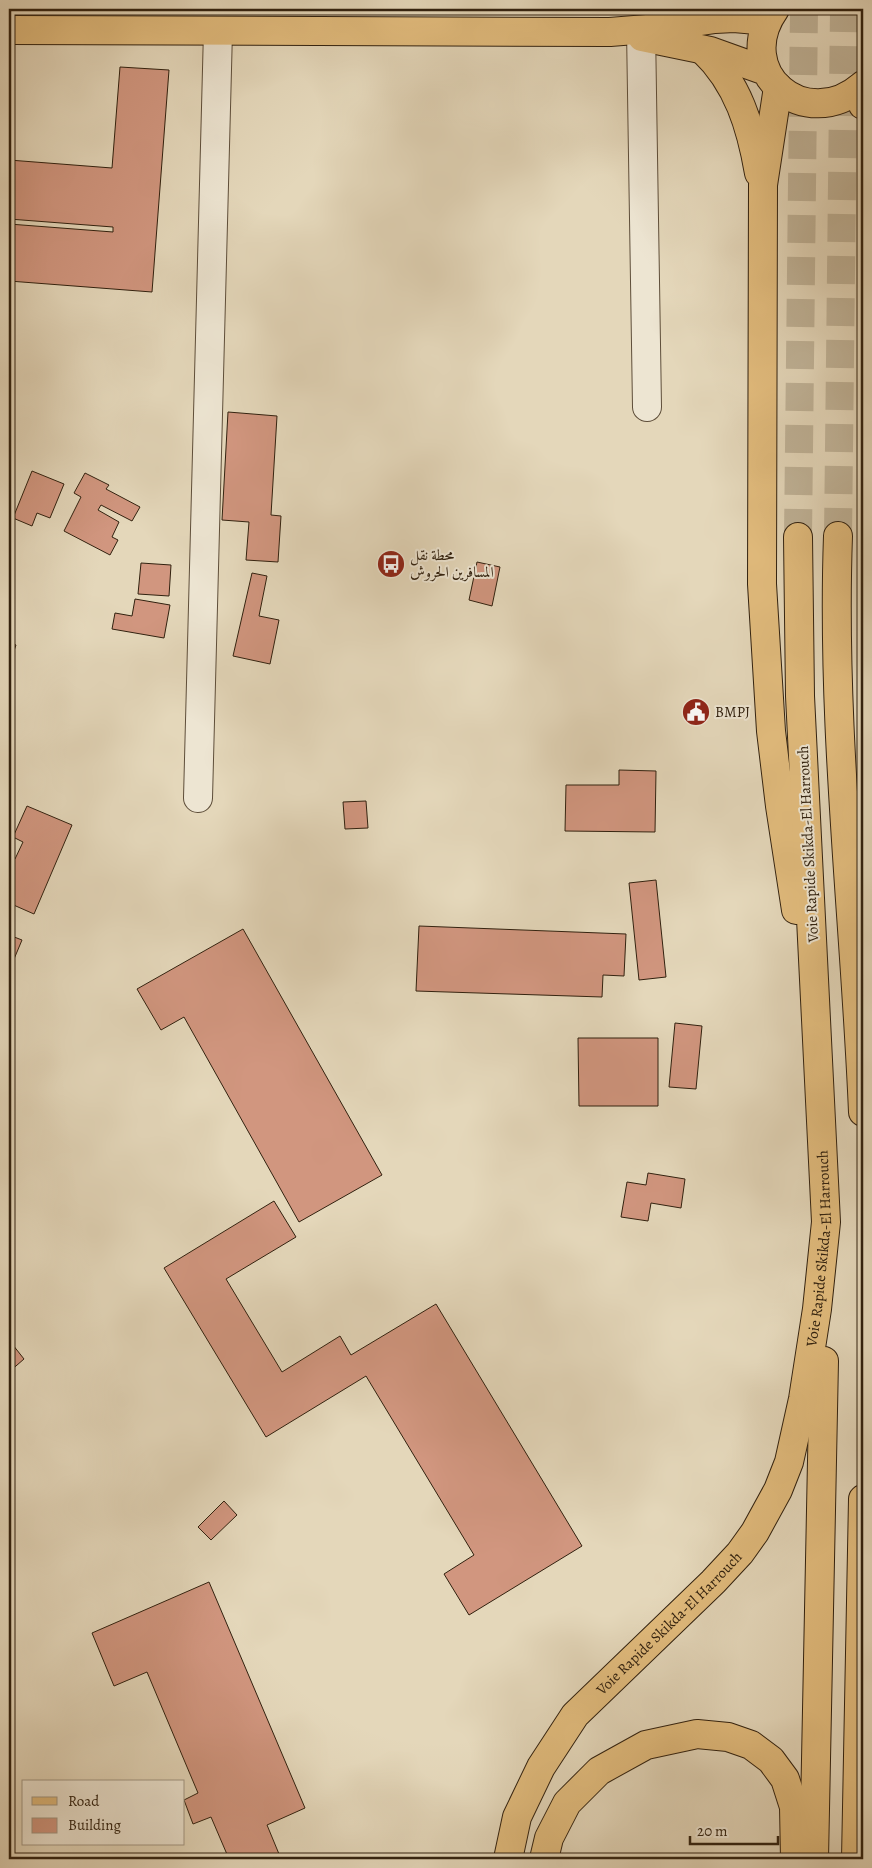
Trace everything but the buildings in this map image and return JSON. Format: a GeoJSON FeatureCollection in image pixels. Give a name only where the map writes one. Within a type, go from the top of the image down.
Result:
{"type":"FeatureCollection","features":[{"type":"Feature","properties":{"kind":"main road"},"geometry":{"type":"LineString","coordinates":[[676,25],[701,9]]}},
{"type":"Feature","properties":{"kind":"main road"},"geometry":{"type":"LineString","coordinates":[[640,33],[676,25],[771,15],[762,37],[762,54],[772,79],[763,185],[762,584],[765,657],[780,806],[819,1064]]}},
{"type":"Feature","properties":{"kind":"main road"},"geometry":{"type":"LineString","coordinates":[[9,30],[640,33],[703,50],[772,79],[792,98],[809,104],[826,104],[862,93]]}},
{"type":"Feature","properties":{"kind":"main road"},"geometry":{"type":"LineString","coordinates":[[703,50],[721,69],[739,99],[753,139],[763,195]]}},
{"type":"Feature","properties":{"kind":"main road"},"geometry":{"type":"LineString","coordinates":[[838,536],[836,581],[838,669],[863,1112]]}},
{"type":"Feature","properties":{"kind":"main road","name":"Voie Rapide Skikda-El Harrouch"},"geometry":{"type":"LineString","coordinates":[[508,1859],[517,1817],[541,1767],[575,1715],[713,1582],[740,1553],[767,1512],[789,1462],[803,1399],[826,1234],[800,696],[798,537]]}},
{"type":"Feature","properties":{"kind":"main road"},"geometry":{"type":"LineString","coordinates":[[814,1859],[826,1234]]}},
{"type":"Feature","properties":{"kind":"main road"},"geometry":{"type":"LineString","coordinates":[[856,1859],[863,1499]]}},
{"type":"Feature","properties":{"kind":"main road"},"geometry":{"type":"LineString","coordinates":[[544,1859],[549,1838],[567,1803],[599,1771],[646,1745],[697,1734],[728,1736],[751,1746],[771,1760],[785,1779],[794,1807],[795,1859]]}},
{"type":"Feature","properties":{"kind":"street"},"geometry":{"type":"LineString","coordinates":[[198,798],[218,31]]}},
{"type":"Feature","properties":{"kind":"street"},"geometry":{"type":"LineString","coordinates":[[640,33],[647,407]]}},
{"type":"Feature","properties":{"kind":"tunnel"},"geometry":{"type":"LineString","coordinates":[[798,537],[804,9]]}},
{"type":"Feature","properties":{"kind":"tunnel"},"geometry":{"type":"LineString","coordinates":[[838,536],[844,9]]}},
{"type":"Feature","properties":{"kind":"place","name":"محطة نقل المسافرين الحروش"},"geometry":{"type":"Point","coordinates":[391,564]}},
{"type":"Feature","properties":{"kind":"place","name":"BMPJ"},"geometry":{"type":"Point","coordinates":[696,712]}}]}
